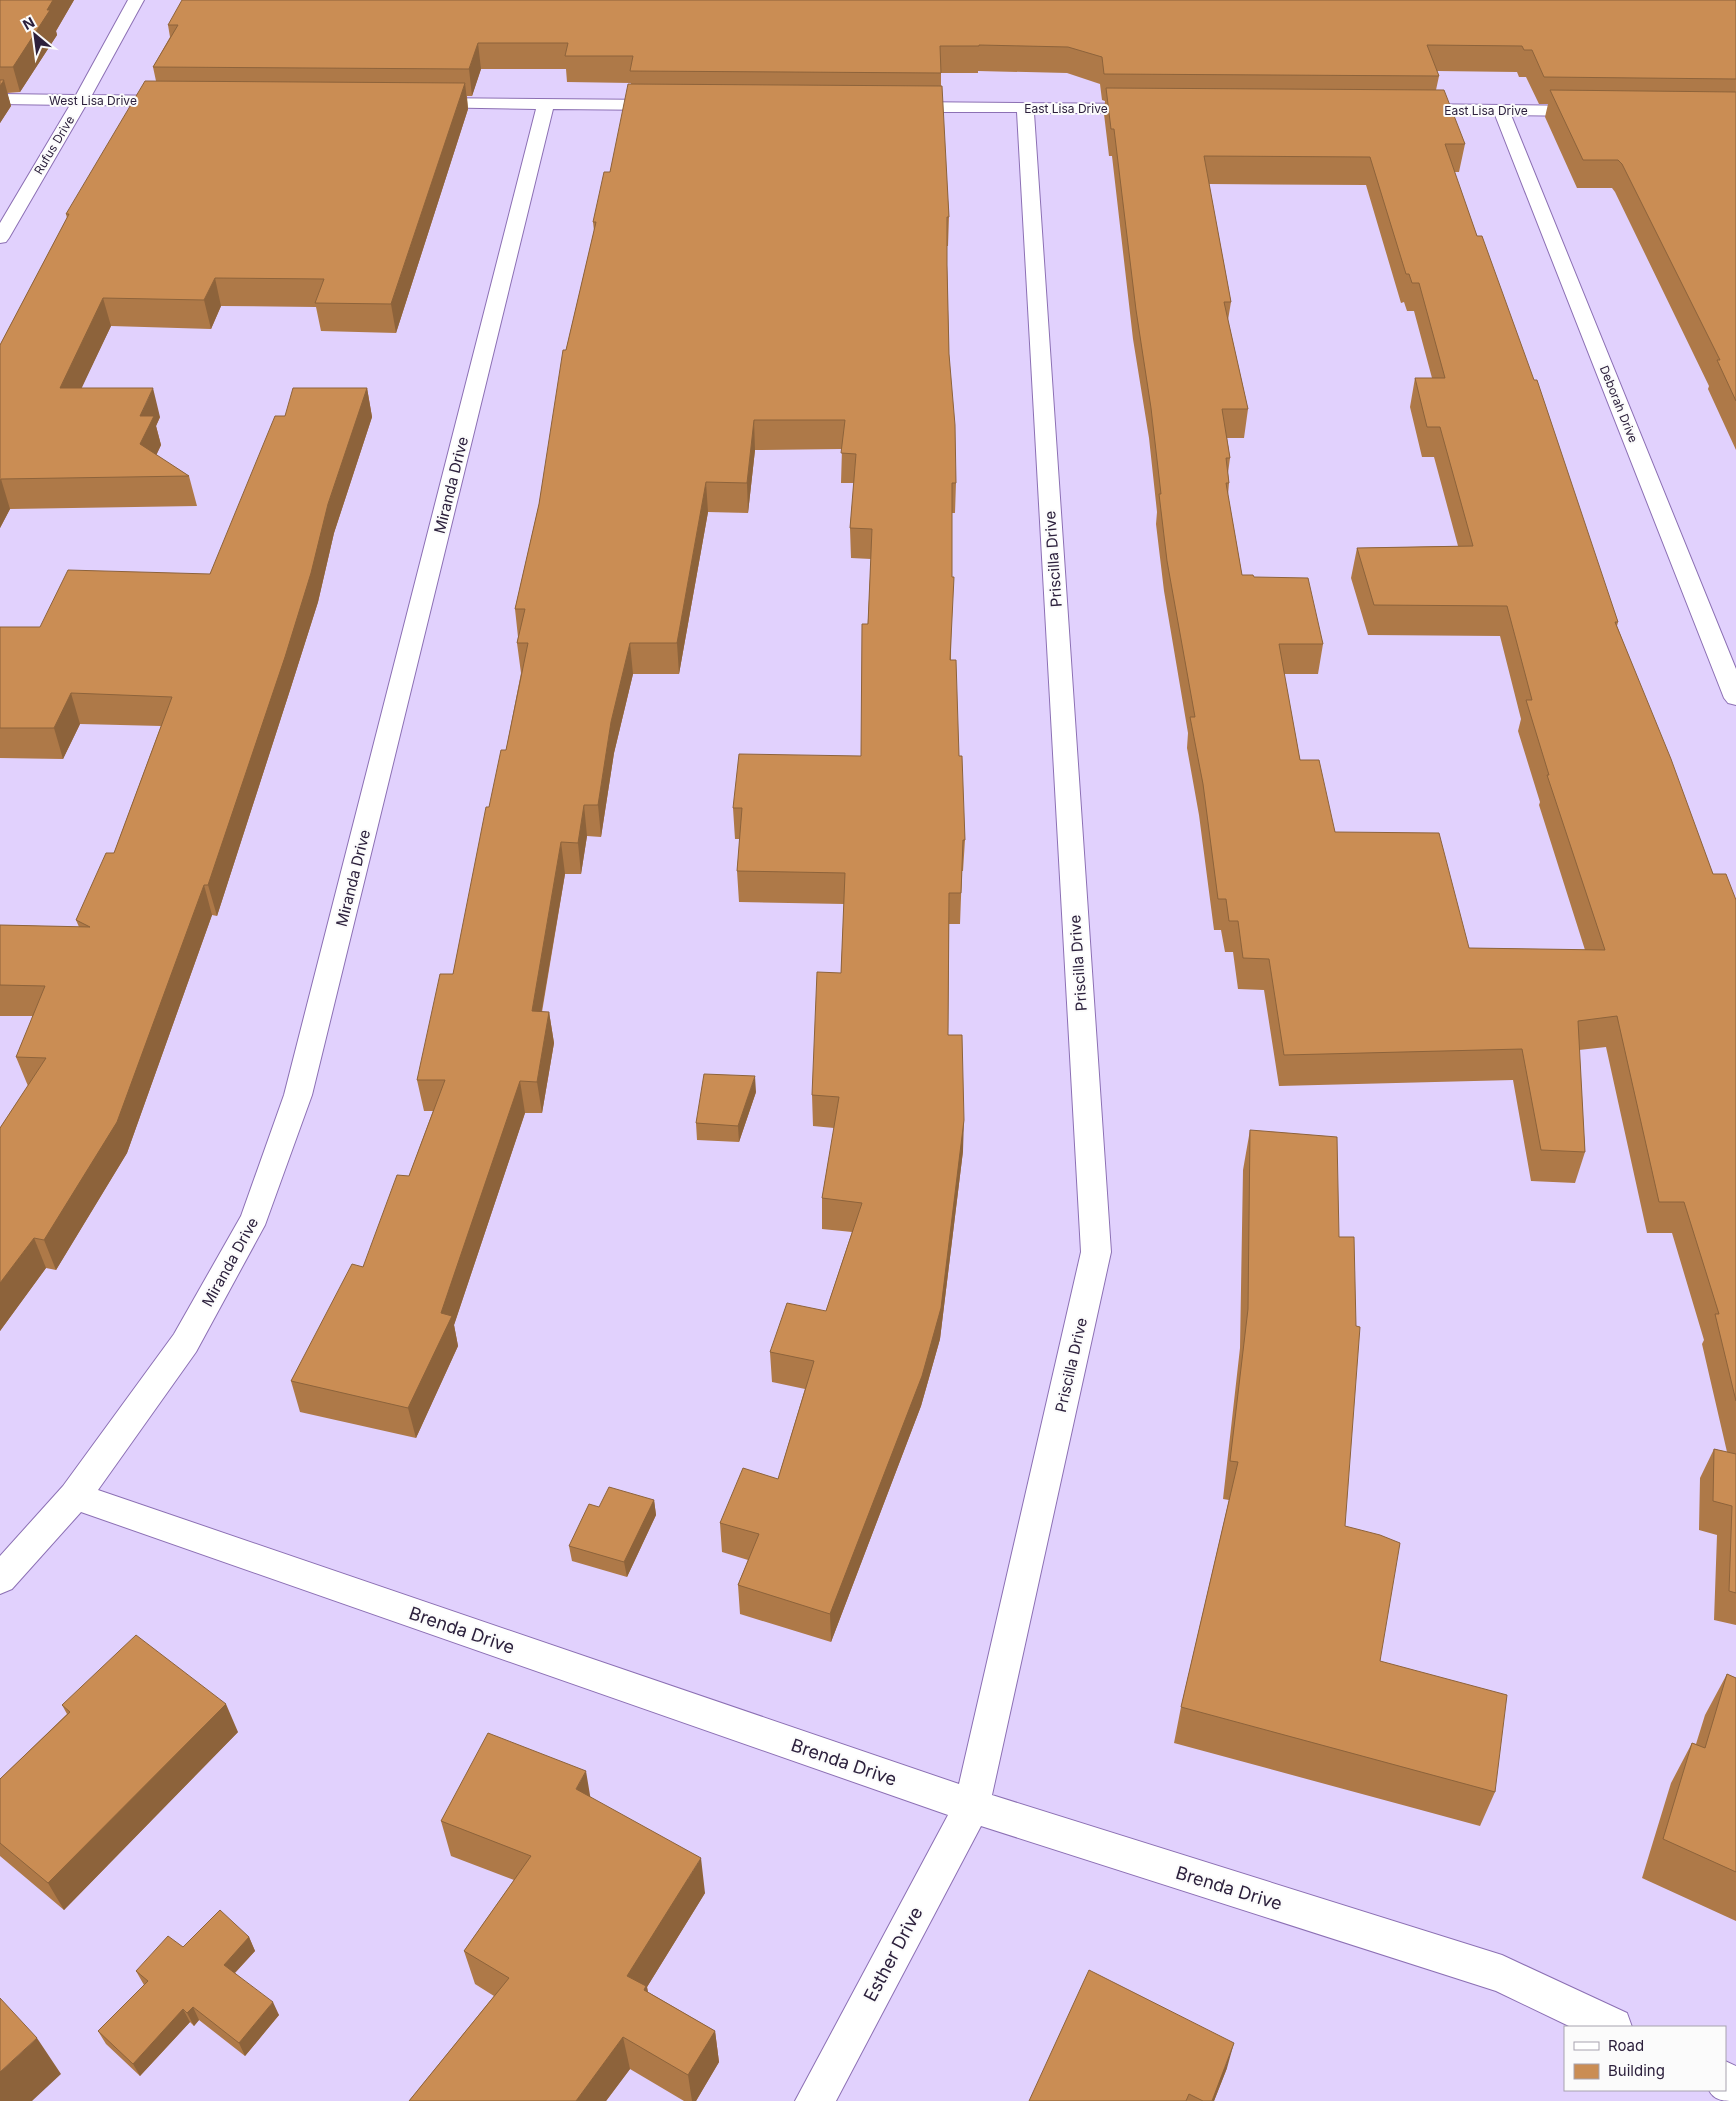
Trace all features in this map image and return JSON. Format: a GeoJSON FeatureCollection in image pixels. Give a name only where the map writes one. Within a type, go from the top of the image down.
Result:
{"type":"FeatureCollection","features":[{"type":"Feature","properties":{"kind":"street","name":"Rufus Drive"},"geometry":{"type":"LineString","coordinates":[[0,238],[81,100],[136,0]]}},
{"type":"Feature","properties":{"kind":"street","name":"West Lisa Drive"},"geometry":{"type":"LineString","coordinates":[[0,99],[189,101]]}},
{"type":"Feature","properties":{"kind":"street"},"geometry":{"type":"LineString","coordinates":[[408,103],[673,105]]}},
{"type":"Feature","properties":{"kind":"street","name":"Miranda Drive"},"geometry":{"type":"LineString","coordinates":[[0,1579],[75,1496],[185,1343],[255,1217],[298,1095],[546,104]]}},
{"type":"Feature","properties":{"kind":"street","name":"East Lisa Drive"},"geometry":{"type":"LineString","coordinates":[[889,107],[1161,108]]}},
{"type":"Feature","properties":{"kind":"street","name":"Priscilla Drive"},"geometry":{"type":"LineString","coordinates":[[972,1806],[1096,1252],[1025,108]]}},
{"type":"Feature","properties":{"kind":"street","name":"East Lisa Drive"},"geometry":{"type":"LineString","coordinates":[[1401,109],[1599,111]]}},
{"type":"Feature","properties":{"kind":"street","name":"Deborah Drive"},"geometry":{"type":"LineString","coordinates":[[1501,110],[1736,698]]}},
{"type":"Feature","properties":{"kind":"street","name":"Brenda Drive"},"geometry":{"type":"LineString","coordinates":[[75,1496],[972,1806],[1502,1974],[1611,2026]]}},
{"type":"Feature","properties":{"kind":"street","name":"Esther Drive"},"geometry":{"type":"LineString","coordinates":[[815,2101],[972,1806]]}},
{"type":"Feature","properties":{"kind":"building"},"geometry":{"type":"Polygon","coordinates":[[[0,0],[53,0],[47,10],[50,10],[13,67],[0,67],[0,0]]]}},
{"type":"Feature","properties":{"kind":"building"},"geometry":{"type":"Polygon","coordinates":[[[182,0],[1736,0],[1736,79],[1544,77],[1532,50],[1524,50],[1522,46],[1427,45],[1439,76],[1104,74],[1102,57],[1068,47],[979,45],[940,46],[941,73],[630,71],[633,56],[565,56],[568,43],[478,43],[469,69],[153,67],[178,25],[168,25],[182,0]]]}},
{"type":"Feature","properties":{"kind":"building"},"geometry":{"type":"Polygon","coordinates":[[[145,81],[465,83],[391,304],[315,303],[324,279],[215,278],[204,300],[103,298],[60,388],[153,388],[140,416],[154,416],[140,444],[189,476],[1,479],[0,481],[0,345],[69,214],[66,214],[145,81]]]}},
{"type":"Feature","properties":{"kind":"building"},"geometry":{"type":"Polygon","coordinates":[[[628,84],[942,86],[949,217],[947,217],[947,265],[949,354],[955,425],[956,483],[952,483],[952,577],[954,577],[950,660],[956,660],[959,756],[962,756],[965,840],[963,840],[961,893],[949,893],[948,1035],[962,1035],[964,1120],[941,1308],[922,1376],[830,1614],[738,1585],[759,1534],[720,1523],[743,1468],[778,1479],[814,1361],[770,1352],[787,1303],[826,1311],[862,1203],[822,1198],[839,1097],[812,1095],[817,972],[841,973],[845,873],[737,871],[742,808],[733,808],[739,754],[861,756],[862,624],[868,624],[872,529],[850,528],[856,454],[841,453],[845,420],[754,420],[747,483],[706,482],[677,643],[630,643],[611,722],[598,805],[584,805],[578,843],[561,842],[532,1011],[549,1012],[537,1082],[520,1081],[441,1313],[452,1316],[408,1408],[291,1381],[352,1264],[363,1267],[397,1175],[409,1176],[445,1080],[417,1080],[440,974],[453,974],[486,807],[489,807],[501,750],[506,750],[528,643],[517,643],[525,609],[515,609],[539,504],[563,350],[566,350],[596,222],[593,222],[604,172],[610,172],[628,84]]]}},
{"type":"Feature","properties":{"kind":"building"},"geometry":{"type":"Polygon","coordinates":[[[1106,88],[1444,90],[1465,144],[1445,144],[1477,236],[1482,236],[1534,380],[1537,380],[1618,622],[1615,622],[1671,759],[1713,874],[1726,874],[1736,900],[1736,1401],[1715,1314],[1719,1314],[1684,1202],[1659,1202],[1617,1016],[1578,1021],[1585,1152],[1541,1150],[1522,1049],[1284,1055],[1269,959],[1243,958],[1238,921],[1229,921],[1226,899],[1218,899],[1203,784],[1190,717],[1195,717],[1167,561],[1151,408],[1136,310],[1114,129],[1111,129],[1106,88]],[[1204,156],[1231,302],[1224,302],[1248,409],[1222,409],[1230,458],[1226,458],[1229,483],[1226,483],[1242,575],[1308,578],[1323,644],[1279,644],[1300,760],[1319,760],[1335,832],[1439,833],[1469,948],[1605,950],[1547,775],[1549,775],[1526,700],[1532,700],[1507,606],[1374,605],[1357,548],[1473,546],[1440,427],[1427,427],[1415,378],[1445,378],[1419,283],[1412,283],[1409,274],[1406,274],[1370,157],[1204,156]]]}},
{"type":"Feature","properties":{"kind":"building"},"geometry":{"type":"Polygon","coordinates":[[[1550,90],[1736,92],[1736,401],[1717,360],[1720,360],[1622,164],[1618,160],[1583,160],[1550,90]]]}},
{"type":"Feature","properties":{"kind":"building"},"geometry":{"type":"Polygon","coordinates":[[[293,388],[367,388],[328,504],[311,573],[285,657],[208,885],[204,885],[117,1122],[44,1240],[34,1238],[0,1283],[0,1128],[46,1058],[16,1057],[45,986],[0,985],[0,925],[90,927],[76,920],[106,853],[114,853],[172,697],[71,693],[54,728],[0,728],[0,627],[40,627],[68,570],[210,574],[275,416],[285,416],[293,388]]]}},
{"type":"Feature","properties":{"kind":"building"},"geometry":{"type":"Polygon","coordinates":[[[704,1074],[755,1076],[738,1126],[696,1123],[704,1074]]]}},
{"type":"Feature","properties":{"kind":"building"},"geometry":{"type":"Polygon","coordinates":[[[1250,1130],[1337,1137],[1339,1237],[1354,1237],[1356,1326],[1360,1327],[1345,1526],[1380,1535],[1400,1543],[1380,1661],[1507,1695],[1495,1792],[1181,1707],[1238,1462],[1230,1461],[1248,1309],[1250,1130]]]}},
{"type":"Feature","properties":{"kind":"building"},"geometry":{"type":"Polygon","coordinates":[[[1714,1449],[1736,1454],[1736,1593],[1729,1591],[1732,1506],[1713,1501],[1714,1449]]]}},
{"type":"Feature","properties":{"kind":"building"},"geometry":{"type":"Polygon","coordinates":[[[609,1487],[654,1500],[624,1562],[569,1546],[589,1504],[599,1507],[609,1487]]]}},
{"type":"Feature","properties":{"kind":"building"},"geometry":{"type":"Polygon","coordinates":[[[136,1635],[226,1704],[48,1883],[0,1843],[0,1779],[70,1712],[62,1705],[136,1635]]]}},
{"type":"Feature","properties":{"kind":"building"},"geometry":{"type":"Polygon","coordinates":[[[1727,1674],[1736,1678],[1736,1872],[1663,1839],[1692,1743],[1705,1748],[1727,1674]]]}},
{"type":"Feature","properties":{"kind":"building"},"geometry":{"type":"Polygon","coordinates":[[[488,1733],[586,1771],[576,1789],[701,1858],[627,1976],[646,1986],[644,1990],[715,2031],[688,2075],[623,2037],[576,2101],[409,2101],[509,1978],[464,1951],[531,1856],[441,1821],[488,1733]]]}},
{"type":"Feature","properties":{"kind":"building"},"geometry":{"type":"Polygon","coordinates":[[[220,1910],[249,1937],[224,1965],[273,2002],[239,2043],[193,2007],[187,2013],[183,2009],[133,2064],[98,2031],[148,1981],[136,1971],[168,1936],[183,1947],[220,1910]]]}},
{"type":"Feature","properties":{"kind":"building"},"geometry":{"type":"Polygon","coordinates":[[[1089,1970],[1234,2043],[1212,2101],[1203,2101],[1189,2094],[1186,2101],[1029,2101],[1089,1970]]]}},
{"type":"Feature","properties":{"kind":"building"},"geometry":{"type":"Polygon","coordinates":[[[0,1998],[37,2038],[0,2072],[0,1998]]]}}]}
